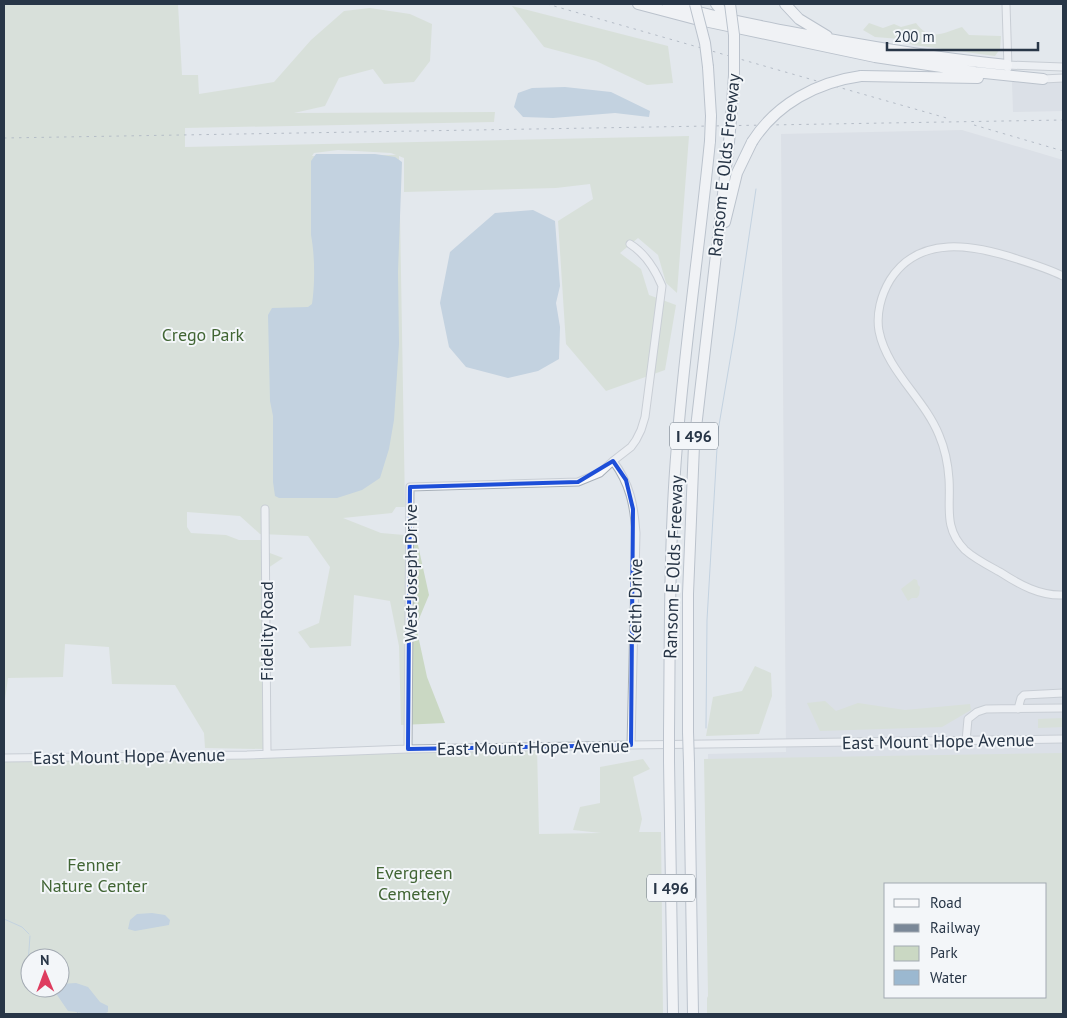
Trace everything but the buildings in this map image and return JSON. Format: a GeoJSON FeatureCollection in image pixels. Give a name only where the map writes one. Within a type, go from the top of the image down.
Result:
{"type":"FeatureCollection","features":[{"type":"Feature","properties":{"kind":"highway"},"geometry":{"type":"LineString","coordinates":[[638,4],[695,19],[816,41],[945,68],[1043,78]]}},
{"type":"Feature","properties":{"kind":"highway"},"geometry":{"type":"LineString","coordinates":[[668,4],[816,41],[835,40],[939,58],[1007,65]]}},
{"type":"Feature","properties":{"kind":"highway","name":"Ransom E Olds Freeway"},"geometry":{"type":"LineString","coordinates":[[673,1014],[669,732],[671,569],[676,448],[710,141],[711,116],[705,43],[695,4]]}},
{"type":"Feature","properties":{"kind":"highway"},"geometry":{"type":"LineString","coordinates":[[716,4],[726,14],[746,23]]}},
{"type":"Feature","properties":{"kind":"highway","name":"Ransom E Olds Freeway"},"geometry":{"type":"LineString","coordinates":[[693,1014],[687,620],[692,481],[696,413],[731,119],[734,35],[730,4]]}},
{"type":"Feature","properties":{"kind":"highway"},"geometry":{"type":"LineString","coordinates":[[785,4],[799,19],[835,40]]}},
{"type":"Feature","properties":{"kind":"highway"},"geometry":{"type":"LineString","coordinates":[[712,274],[740,164],[752,142],[769,120],[794,100],[830,83],[861,76],[1043,78]]}},
{"type":"Feature","properties":{"kind":"street"},"geometry":{"type":"LineString","coordinates":[[1006,4],[1007,65],[1012,75]]}},
{"type":"Feature","properties":{"kind":"street"},"geometry":{"type":"LineString","coordinates":[[1007,65],[1063,66]]}},
{"type":"Feature","properties":{"kind":"street"},"geometry":{"type":"LineString","coordinates":[[1043,78],[1063,78]]}},
{"type":"Feature","properties":{"kind":"street"},"geometry":{"type":"LineString","coordinates":[[614,462],[636,440],[645,417],[662,295],[662,286],[654,269],[641,251],[630,244]]}},
{"type":"Feature","properties":{"kind":"street"},"geometry":{"type":"LineString","coordinates":[[1063,276],[1024,261],[979,248],[954,247],[929,250],[909,260],[893,276],[883,295],[878,317],[884,348],[892,364],[931,417],[940,435],[949,473],[949,518],[954,533],[961,545],[968,553],[1016,582],[1038,592],[1063,595]]}},
{"type":"Feature","properties":{"kind":"street","name":"Keith Drive"},"geometry":{"type":"LineString","coordinates":[[614,462],[626,480],[633,509],[636,533],[631,745]]}},
{"type":"Feature","properties":{"kind":"street","name":"West Joseph Drive"},"geometry":{"type":"LineString","coordinates":[[408,749],[410,487],[578,482],[600,472],[614,462]]}},
{"type":"Feature","properties":{"kind":"street","name":"Fidelity Road"},"geometry":{"type":"LineString","coordinates":[[265,509],[267,754]]}},
{"type":"Feature","properties":{"kind":"street"},"geometry":{"type":"LineString","coordinates":[[1018,709],[1021,698],[1024,695],[1063,693]]}},
{"type":"Feature","properties":{"kind":"street"},"geometry":{"type":"LineString","coordinates":[[966,741],[968,719],[977,712],[986,709],[1063,708]]}},
{"type":"Feature","properties":{"kind":"street","name":"East Mount Hope Avenue"},"geometry":{"type":"LineString","coordinates":[[4,758],[267,754],[408,749],[1063,739]]}},
{"type":"Feature","properties":{"kind":"highlighted area"},"geometry":{"type":"Polygon","coordinates":[[[613,461],[626,480],[633,509],[631,745],[408,749],[410,487],[578,482],[613,461]]]}},
{"type":"Feature","properties":{"kind":"shaded area"},"geometry":{"type":"Polygon","coordinates":[[[1012,82],[1063,82],[1063,111],[1013,112],[1012,82]]]}},
{"type":"Feature","properties":{"kind":"shaded area"},"geometry":{"type":"Polygon","coordinates":[[[962,130],[1063,160],[1063,1014],[712,1014],[708,754],[786,752],[781,134],[962,130]]]}},
{"type":"Feature","properties":{"kind":"green space","name":"Crego Park"},"geometry":{"type":"Polygon","coordinates":[[[4,4],[178,4],[182,75],[198,75],[199,94],[274,82],[311,40],[344,11],[370,8],[410,14],[432,24],[430,61],[414,82],[384,84],[373,69],[339,78],[325,106],[294,113],[495,112],[494,122],[185,128],[185,147],[689,136],[677,293],[666,283],[658,255],[638,238],[620,253],[641,269],[649,295],[676,305],[665,370],[606,391],[566,344],[558,221],[593,199],[590,184],[556,188],[404,192],[404,158],[399,156],[405,507],[396,507],[392,513],[343,518],[381,533],[416,536],[429,595],[416,626],[427,677],[445,723],[401,725],[399,646],[390,601],[354,595],[351,646],[310,648],[298,632],[319,623],[330,567],[308,536],[260,534],[240,516],[187,512],[187,527],[191,533],[226,535],[239,540],[262,540],[262,550],[283,558],[262,572],[263,749],[205,748],[204,733],[175,685],[112,684],[109,647],[65,644],[63,677],[8,678],[4,707],[4,4]],[[338,150],[314,153],[312,156],[396,155],[391,153],[338,150]]]}},
{"type":"Feature","properties":{"kind":"green space"},"geometry":{"type":"Polygon","coordinates":[[[512,6],[668,46],[673,83],[647,85],[596,61],[544,47],[512,6]]]}},
{"type":"Feature","properties":{"kind":"green space"},"geometry":{"type":"Polygon","coordinates":[[[869,23],[883,28],[894,24],[901,27],[916,23],[921,29],[932,34],[943,33],[962,27],[969,35],[1001,36],[1000,49],[995,56],[913,45],[900,39],[875,37],[863,30],[869,23]]]}},
{"type":"Feature","properties":{"kind":"green space"},"geometry":{"type":"Polygon","coordinates":[[[914,579],[917,580],[920,587],[919,595],[917,598],[912,598],[908,601],[901,589],[914,579]]]}},
{"type":"Feature","properties":{"kind":"green space"},"geometry":{"type":"Polygon","coordinates":[[[755,666],[771,673],[772,696],[759,734],[706,736],[713,697],[742,691],[755,666]]]}},
{"type":"Feature","properties":{"kind":"green space"},"geometry":{"type":"Polygon","coordinates":[[[825,701],[836,711],[858,703],[905,710],[970,704],[971,710],[942,727],[820,731],[807,703],[825,701]]]}},
{"type":"Feature","properties":{"kind":"green space"},"geometry":{"type":"Polygon","coordinates":[[[1063,718],[1063,727],[1038,728],[1038,719],[1063,718]]]}},
{"type":"Feature","properties":{"kind":"green space","name":"Evergreen Cemetery"},"geometry":{"type":"Polygon","coordinates":[[[537,747],[539,834],[601,833],[573,830],[580,807],[600,803],[600,767],[643,759],[650,769],[633,777],[642,819],[639,832],[661,832],[663,1014],[4,1014],[4,758],[73,756],[183,760],[537,747]]]}},
{"type":"Feature","properties":{"kind":"green space"},"geometry":{"type":"Polygon","coordinates":[[[1063,753],[1063,1014],[707,1014],[704,759],[1063,753]]]}},
{"type":"Feature","properties":{"kind":"water"},"geometry":{"type":"Polygon","coordinates":[[[565,87],[611,92],[650,111],[649,117],[615,113],[553,118],[523,117],[514,107],[518,93],[532,88],[565,87]]]}},
{"type":"Feature","properties":{"kind":"water"},"geometry":{"type":"Polygon","coordinates":[[[316,154],[375,154],[395,157],[402,162],[398,272],[399,344],[394,420],[389,449],[380,478],[362,490],[337,498],[279,498],[275,496],[273,482],[273,416],[270,401],[268,315],[272,308],[308,307],[312,304],[314,270],[311,235],[311,161],[316,154]]]}},
{"type":"Feature","properties":{"kind":"water"},"geometry":{"type":"Polygon","coordinates":[[[533,210],[555,221],[560,286],[556,303],[560,327],[559,359],[538,371],[508,378],[466,367],[449,347],[440,303],[450,252],[495,213],[533,210]]]}},
{"type":"Feature","properties":{"kind":"water"},"geometry":{"type":"Polygon","coordinates":[[[152,913],[165,915],[170,920],[169,925],[135,931],[128,929],[130,920],[137,914],[152,913]]]}},
{"type":"Feature","properties":{"kind":"water"},"geometry":{"type":"Polygon","coordinates":[[[70,983],[76,983],[88,987],[100,1002],[108,1006],[108,1012],[93,1015],[68,1011],[59,998],[70,998],[70,983]]]}},
{"type":"Feature","properties":{"kind":"waterway"},"geometry":{"type":"LineString","coordinates":[[706,728],[707,620],[718,431],[756,189]]}},
{"type":"Feature","properties":{"kind":"waterway"},"geometry":{"type":"LineString","coordinates":[[4,919],[22,927],[29,934]]}},
{"type":"Feature","properties":{"kind":"waterway"},"geometry":{"type":"LineString","coordinates":[[29,948],[30,936]]}},
{"type":"Feature","properties":{"kind":"railway"},"geometry":{"type":"LineString","coordinates":[[547,4],[950,119]]}},
{"type":"Feature","properties":{"kind":"railway"},"geometry":{"type":"LineString","coordinates":[[4,138],[1063,120]]}},
{"type":"Feature","properties":{"kind":"railway"},"geometry":{"type":"LineString","coordinates":[[974,125],[1063,151]]}},
{"type":"Feature","properties":{"kind":"park label","name":"Fenner Nature Center"},"geometry":{"type":"Point","coordinates":[94,874]}}]}
